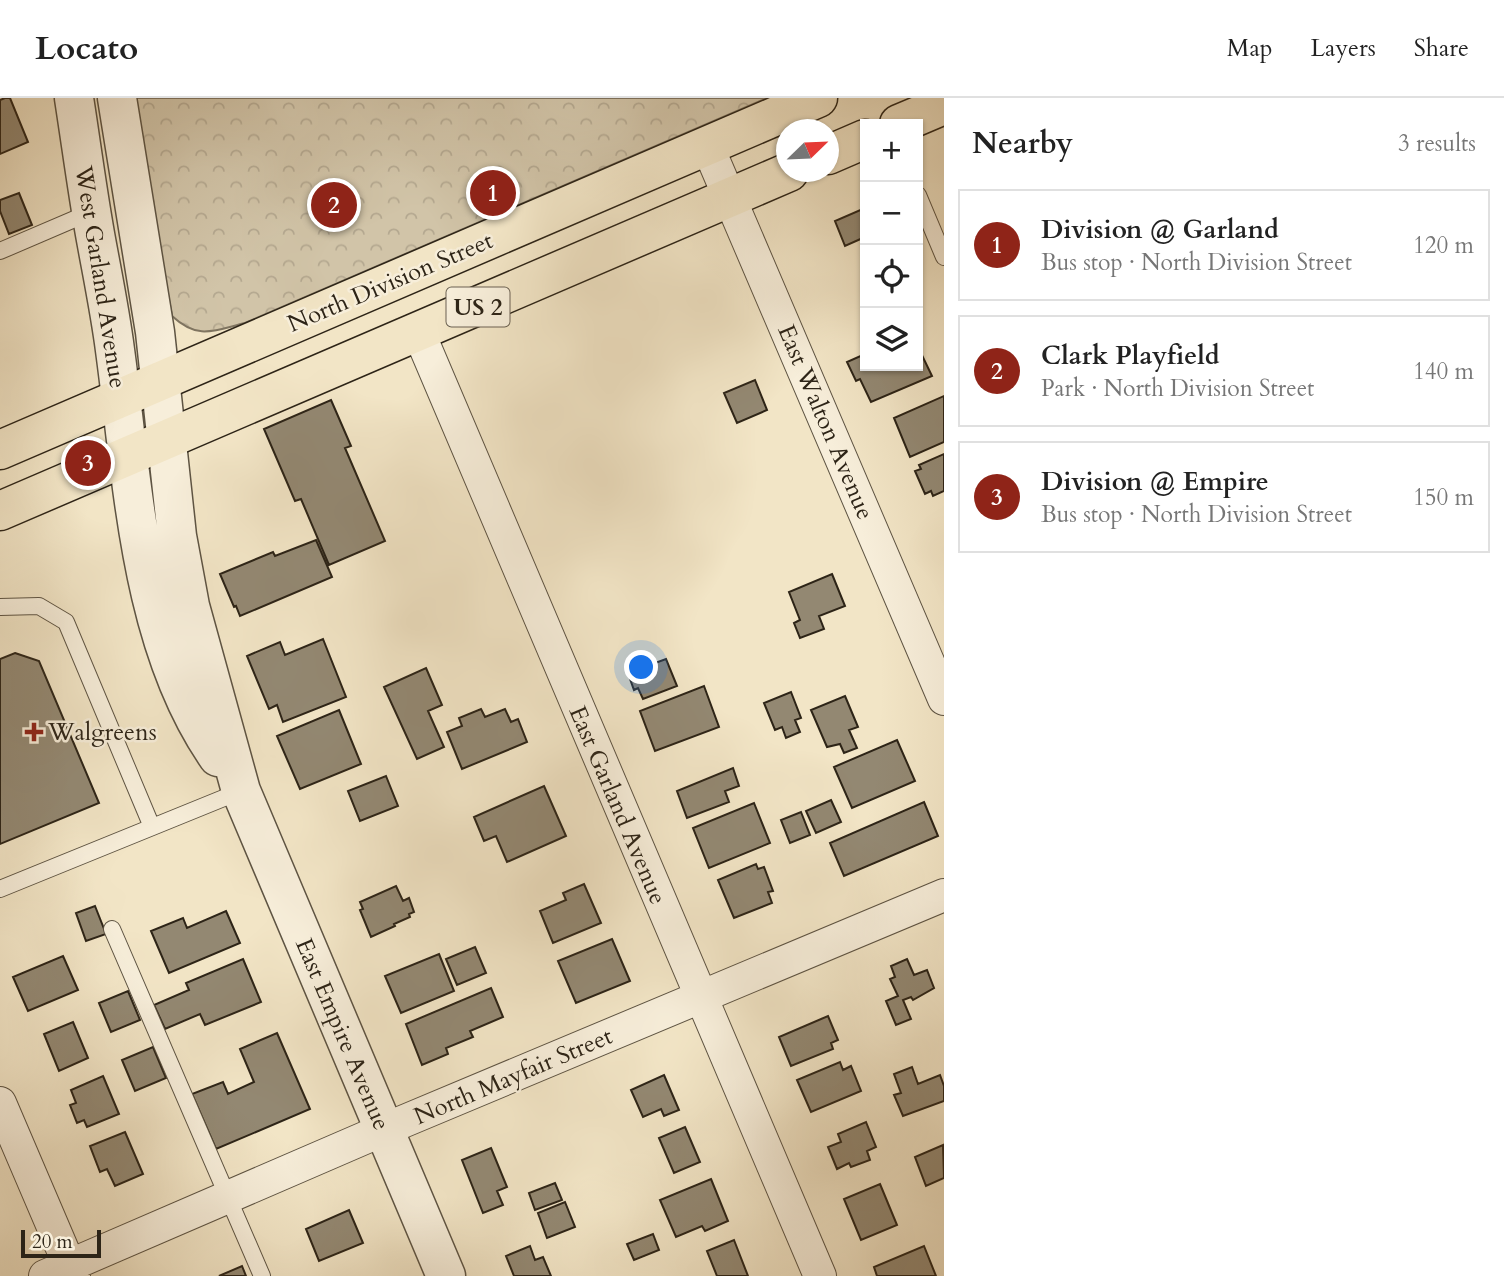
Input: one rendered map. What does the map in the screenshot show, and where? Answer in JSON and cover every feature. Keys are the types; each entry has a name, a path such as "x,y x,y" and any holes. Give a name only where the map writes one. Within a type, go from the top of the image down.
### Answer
{"main road":[{"name":"North Division Street","path":"0,450 818,98"},
{"path":"911,119 944,105"},
{"path":"839,150 860,141"},
{"name":"US 2","path":"0,511 776,178"}],"street":[{"name":"West Garland Avenue","path":"74,98 115,349 128,456"},
{"name":"West Garland Avenue","path":"117,98 155,331 166,439"},
{"name":"East Walton Avenue","path":"707,145 944,699"},
{"name":"East Garland Avenue","path":"419,333 820,1276"},
{"name":"East Empire Avenue","path":"166,439 175,523 190,606 241,791 446,1276"},
{"name":"East Empire Avenue","path":"128,456 139,534 162,634 199,731 241,791"},
{"name":"North Mayfair Street","path":"63,1272 383,1130 944,895"},
{"path":"0,1103 63,1272"}],"lane":[{"path":"923,207 944,257"},
{"path":"0,251 91,211"},
{"path":"0,607 39,606 66,622 152,827"},
{"path":"0,890 241,791"},
{"path":"112,929 262,1276"}],"green space":[{"path":"132,98 767,98 245,323 206,332 181,324 172,316"}],"building":[{"path":"10,98 28,142 0,154 0,100"},
{"path":"19,193 32,225 9,234 0,211 0,200"},
{"path":"860,210 860,239 845,246 835,221"},
{"path":"860,356 860,371 923,371 923,357 932,376 871,402 860,379 856,381 847,362"},
{"path":"755,380 767,410 737,423 724,393"},
{"path":"944,396 944,442 910,457 894,418"},
{"path":"331,400 351,446 345,448 385,541 329,565 301,499 295,501 264,429"},
{"path":"944,454 944,491 933,496 931,491 925,494 915,471 921,469 919,465"},
{"path":"316,540 332,577 240,616 220,574 273,552 275,556"},
{"path":"832,574 845,606 819,616 824,629 800,638 794,623 800,620 789,592"},
{"path":"323,639 346,697 283,722 277,705 269,709 247,656 280,642 285,655"},
{"name":"Walgreens","path":"15,653 39,661 99,803 0,844 0,659"},
{"path":"644,659 647,666 666,659 677,686 643,699 638,688 634,690 630,679 634,678 629,665"},
{"path":"426,668 442,705 428,711 444,747 417,759 384,687"},
{"path":"704,686 719,727 655,751 640,711"},
{"path":"791,692 801,718 795,720 800,732 786,738 782,727 775,730 764,703"},
{"path":"845,696 858,727 849,730 857,748 844,753 840,744 827,747 811,710"},
{"path":"481,709 485,717 505,709 511,722 518,719 527,742 462,769 447,732 462,726 459,718"},
{"path":"339,710 361,764 300,789 277,736"},
{"path":"897,740 915,781 852,808 834,767"},
{"path":"733,768 739,786 725,791 729,802 687,818 677,791"},
{"path":"386,776 398,806 360,821 348,791"},
{"path":"544,786 566,836 507,862 496,836 484,841 474,817"},
{"path":"831,800 841,822 816,833 806,811"},
{"path":"924,802 938,836 844,876 830,843"},
{"path":"754,803 770,843 709,868 693,828"},
{"path":"801,812 810,835 790,843 781,820"},
{"path":"756,864 758,869 764,867 773,891 768,892 772,903 734,918 718,880"},
{"path":"584,884 601,923 553,943 540,911 566,900 563,893"},
{"path":"396,886 403,901 409,898 414,912 409,914 410,917 394,924 395,926 371,937 360,910 363,909 360,902"},
{"path":"95,906 106,934 86,941 76,913"},
{"path":"226,911 240,943 169,973 151,931 183,918 187,928"},
{"path":"612,939 630,981 576,1003 558,961"},
{"path":"475,947 486,973 457,985 446,959"},
{"path":"439,954 454,991 401,1013 385,976"},
{"path":"63,956 78,990 28,1011 13,977"},
{"path":"243,959 261,1002 205,1025 200,1014 165,1029 154,1005 189,990 186,983"},
{"path":"907,959 914,975 927,970 934,988 913,1000 911,997 903,1000 911,1019 896,1025 886,1001 898,996 890,979 895,977 891,966"},
{"path":"491,988 503,1017 470,1031 473,1037 446,1048 448,1054 422,1065 406,1024"},
{"path":"128,991 140,1020 111,1032 99,1003"},
{"path":"828,1016 838,1040 831,1043 833,1049 791,1066 779,1037"},
{"path":"73,1022 88,1058 59,1071 44,1034"},
{"path":"277,1033 310,1109 216,1149 192,1094 223,1082 228,1094 254,1082 240,1049"},
{"path":"153,1047 166,1078 135,1091 122,1060"},
{"path":"840,1062 843,1070 851,1066 861,1091 811,1112 797,1080"},
{"path":"912,1067 918,1084 940,1075 944,1086 944,1101 903,1116 894,1095 901,1093 894,1074"},
{"path":"664,1075 679,1110 664,1116 661,1109 643,1117 631,1090"},
{"path":"103,1076 119,1114 87,1127 84,1120 77,1123 70,1105 76,1103 71,1090"},
{"path":"866,1122 876,1147 867,1151 870,1160 851,1167 849,1163 837,1169 828,1147 841,1142 838,1134"},
{"path":"685,1127 700,1162 674,1173 659,1138"},
{"path":"125,1132 143,1174 115,1186 107,1169 100,1172 90,1146"},
{"path":"943,1145 944,1178 926,1186 915,1157"},
{"path":"491,1148 507,1187 497,1191 503,1205 483,1213 462,1160"},
{"path":"711,1179 728,1221 705,1231 702,1226 676,1237 660,1200"},
{"path":"555,1183 562,1200 535,1210 529,1193"},
{"path":"880,1184 897,1225 861,1240 844,1199"},
{"path":"565,1202 575,1227 547,1238 538,1213"},
{"path":"349,1210 363,1243 319,1261 306,1229"},
{"path":"653,1234 659,1250 634,1260 627,1244"},
{"path":"734,1240 748,1276 717,1276 707,1251"},
{"path":"530,1246 535,1260 543,1257 551,1276 514,1276 506,1256"},
{"path":"924,1246 936,1276 877,1276 874,1267"},
{"path":"242,1266 246,1276 219,1276"}],"place":[{"name":"Division @ Garland","path":"493,193"},
{"name":"Clark Playfield","path":"334,205"},
{"name":"Division @ Empire","path":"88,463"},
{"name":"Walgreens","path":"34,732"}]}
